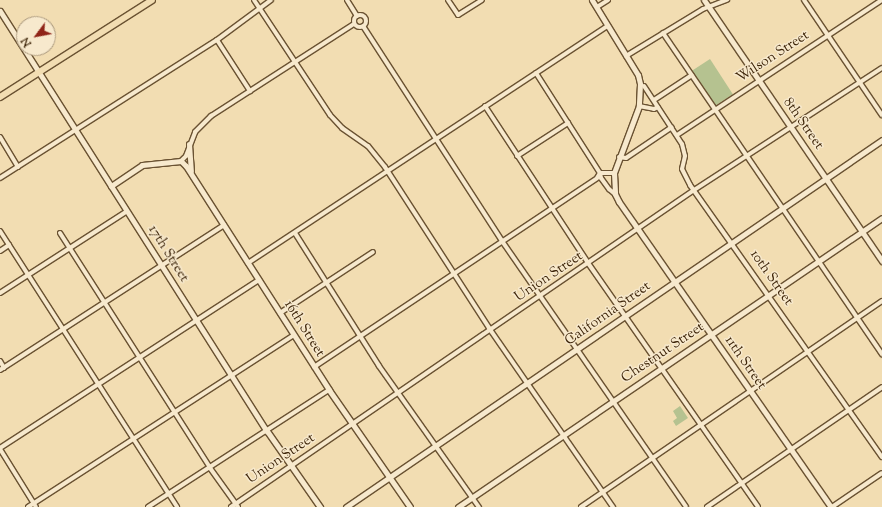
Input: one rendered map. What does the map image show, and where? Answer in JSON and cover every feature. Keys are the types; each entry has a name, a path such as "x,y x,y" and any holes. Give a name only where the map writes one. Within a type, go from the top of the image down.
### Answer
{"main road":[{"path":"0,97 152,0"}],"street":[{"path":"254,0 330,115 342,128 368,146 387,171 490,330 613,507"},
{"path":"0,178 217,40 271,0"},
{"path":"347,0 357,16"},
{"path":"448,0 458,15 482,0"},
{"name":"10th Street","path":"592,0 638,75 642,85 677,134 685,152 683,173 882,457"},
{"path":"596,7 608,0"},
{"name":"8th Street","path":"704,0 882,261"},
{"path":"626,56 708,7 727,0"},
{"path":"804,0 882,115"},
{"name":"Wilson Street","path":"677,134 882,0"},
{"name":"17th Street","path":"1,14 267,431 320,507"},
{"path":"357,16 361,15 364,17 365,23 363,26 502,241 686,507"},
{"path":"111,186 142,165 181,161 186,156 189,144 195,132 202,124 294,62 354,24 354,20 357,16"},
{"path":"354,24 357,26 363,26"},
{"path":"248,264 608,26"},
{"path":"663,33 882,354"},
{"path":"217,40 250,91"},
{"name":"Union Street","path":"231,507 237,505 291,466 694,190 882,68"},
{"name":"11th Street","path":"536,73 600,173 601,178 609,189 615,194 619,202 832,507"},
{"path":"654,100 692,76"},
{"path":"615,194 614,173 639,106 642,85"},
{"path":"485,106 588,263 758,507"},
{"path":"639,106 654,109 658,107"},
{"path":"517,156 568,123"},
{"path":"619,157 626,158 672,128"},
{"path":"0,137 18,167"},
{"name":"California Street","path":"346,507 882,140"},
{"path":"189,144 189,163 191,174"},
{"name":"16th Street","path":"181,161 224,225 329,390 410,507"},
{"path":"314,367 597,178 600,173 614,173"},
{"path":"0,293 127,211"},
{"name":"Chestnut Street","path":"458,507 882,218"},
{"path":"0,370 224,225"},
{"path":"0,231 177,507"},
{"path":"60,233 210,468 237,505"},
{"path":"295,233 398,393 479,507"},
{"path":"0,251 9,245"},
{"path":"280,313 373,252"},
{"path":"35,505 0,449 259,280"},
{"path":"581,507 882,301"},
{"path":"28,507 35,505 133,439 294,335"},
{"path":"0,361 4,368"},
{"path":"707,507 882,387"},
{"path":"148,507 329,390"},
{"path":"832,507 882,473"}],"green space":[{"path":"710,59 733,94 714,106 692,71"},
{"path":"680,406 688,418 676,426 673,421 677,418 673,411"}]}
